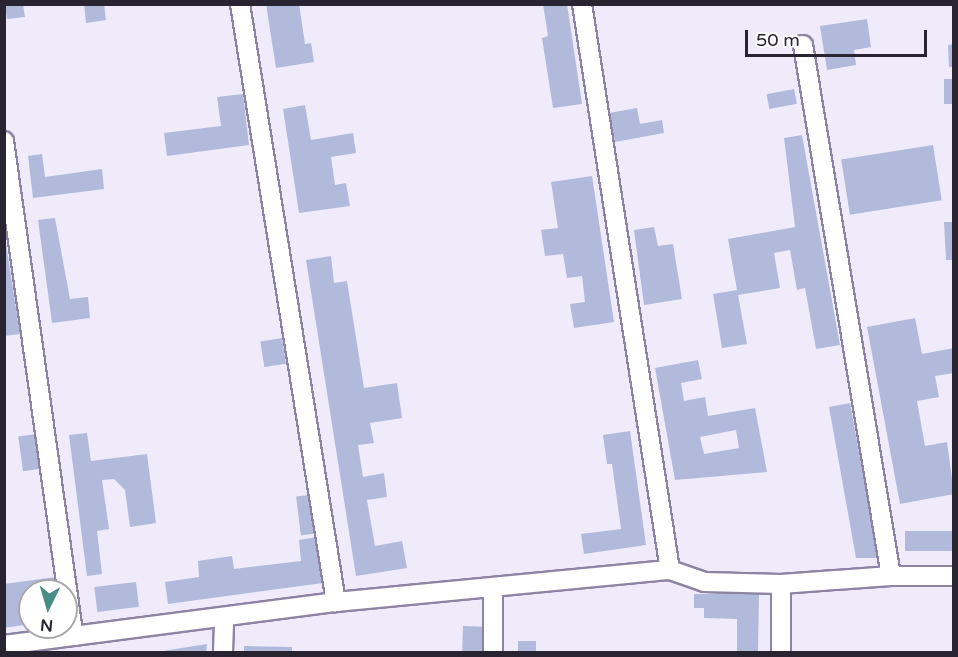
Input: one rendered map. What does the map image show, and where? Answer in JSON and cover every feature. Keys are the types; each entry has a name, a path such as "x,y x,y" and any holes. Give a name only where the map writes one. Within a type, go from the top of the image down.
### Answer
{"street":[{"path":"240,4 336,602"},
{"path":"582,4 670,570"},
{"path":"802,45 891,576"},
{"path":"4,141 66,579"},
{"path":"78,635 336,602 492,589 670,570 704,582 781,584 891,576 954,576"},
{"path":"781,584 781,652"},
{"path":"492,589 493,652"},
{"path":"223,652 224,617"},
{"path":"4,645 51,639"}],"building":[{"path":"5,4 23,4 25,17 7,19"},
{"path":"84,4 104,4 106,20 86,23"},
{"path":"266,4 299,4 305,44 311,43 314,62 276,68"},
{"path":"543,4 567,4 582,104 553,108 542,38 548,36"},
{"path":"867,19 871,47 854,50 856,65 827,70 820,26"},
{"path":"954,44 954,67 949,67 948,45"},
{"path":"944,79 954,79 954,104 944,104"},
{"path":"794,89 797,104 769,109 767,94"},
{"path":"243,94 249,145 167,156 164,133 221,126 217,97"},
{"path":"305,105 311,140 353,133 356,153 331,157 335,185 346,183 350,206 299,213 283,109"},
{"path":"637,108 640,124 662,120 664,133 615,142 609,113"},
{"path":"802,135 840,345 816,349 805,288 797,290 790,250 774,253 780,288 738,295 747,344 722,348 713,294 737,290 728,239 795,227 784,138"},
{"path":"933,145 942,200 850,215 841,160"},
{"path":"42,154 45,177 102,169 104,189 33,198 28,156"},
{"path":"592,176 614,322 574,328 570,304 585,302 582,276 567,278 563,254 545,256 541,230 558,228 551,182"},
{"path":"55,218 70,299 88,297 90,318 52,323 38,220"},
{"path":"944,222 954,222 954,260 946,260"},
{"path":"654,227 658,246 673,244 682,299 644,305 634,230"},
{"path":"4,231 20,334 4,336"},
{"path":"331,256 334,283 347,281 364,388 397,383 402,418 370,423 374,443 358,445 363,477 384,473 387,497 367,500 375,546 402,541 407,568 356,576 306,260"},
{"path":"915,318 922,354 954,348 954,373 935,376 939,397 917,401 925,446 947,442 954,494 900,504 867,327"},
{"path":"282,338 286,364 264,367 260,341"},
{"path":"698,360 702,379 681,383 684,401 705,397 708,416 755,408 767,472 675,480 655,368","holes":["736,430 739,448 704,454 700,437"]},
{"path":"850,403 878,558 856,558 829,407"},
{"path":"630,431 646,545 584,554 581,534 621,529 612,464 607,464 603,435"},
{"path":"87,433 91,461 147,454 156,523 130,527 125,490 114,479 102,480 109,529 97,531 102,574 87,576 69,435"},
{"path":"36,434 41,469 23,471 18,437"},
{"path":"309,495 314,534 301,535 296,497"},
{"path":"905,531 954,531 954,551 905,551"},
{"path":"317,537 323,583 168,604 165,582 199,577 198,561 232,556 234,569 301,561 299,540"},
{"path":"18,582 18,626 4,628 4,584"},
{"path":"136,582 139,607 97,612 94,587"},
{"path":"694,594 759,594 758,652 737,652 737,619 704,618 704,608 694,608"},
{"path":"463,626 486,627 485,652 462,652"},
{"path":"518,641 536,641 536,652 518,652"},
{"path":"207,644 206,652 163,652 163,651"},
{"path":"244,646 292,647 292,652 244,652"}]}
